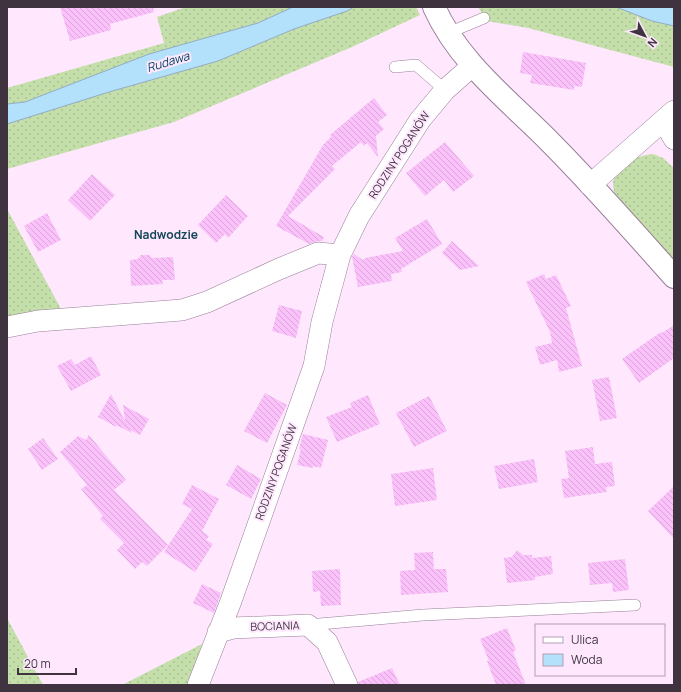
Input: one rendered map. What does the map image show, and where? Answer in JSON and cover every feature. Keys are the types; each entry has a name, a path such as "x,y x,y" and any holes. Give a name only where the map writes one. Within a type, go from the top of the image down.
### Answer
{"street":[{"path":"440,18 472,66 552,145 674,277"},
{"name":"RODZINY POGANÓW","path":"198,685 231,601 314,366 322,322 340,255 359,216 420,120 445,90 472,66"},
{"path":"590,185 669,116 674,139"},
{"path":"7,327 38,321 182,310 207,302 318,253 340,255"},
{"name":"BOCIANIA","path":"218,632 232,628 308,625 327,642 347,685"}],"lane":[{"path":"440,18 484,18"},
{"path":"395,67 416,65 445,90"},
{"path":"308,625 423,615 635,605"}],"green space":[{"path":"186,7 293,7 258,23 149,54 25,102 7,104 7,88 164,43 157,17"},
{"path":"354,7 416,7 420,15 352,47 174,122 7,169 7,124 109,92 218,61 294,29 347,11"},
{"path":"478,7 616,7 652,21 674,26 674,67 528,28 487,21"},
{"path":"653,154 663,158 674,168 674,259 615,197 613,184 618,171 622,166 633,159"},
{"path":"7,209 61,309 7,320"},
{"path":"7,618 43,685 7,685"},
{"path":"202,644 188,685 122,685"}],"water":[{"name":"Rudawa","path":"293,7 354,7 347,11 294,29 218,61 109,92 7,124 7,104 25,102 149,54 258,23"},
{"path":"616,7 674,7 674,26 652,21"}],"building":[{"path":"60,7 153,7 154,12 110,24 111,30 70,41"},
{"path":"523,52 586,63 582,87 574,86 574,90 530,83 532,75 520,73"},
{"path":"374,98 387,115 378,122 384,129 376,136 378,157 367,143 364,146 361,142 332,166 335,169 288,216 324,237 322,241 309,244 276,226 323,145 331,137 330,135"},
{"path":"445,142 474,176 453,192 444,180 425,196 406,173"},
{"path":"92,174 115,195 90,221 68,200"},
{"path":"226,195 248,216 228,238 225,234 216,243 198,225"},
{"path":"47,213 61,240 38,252 24,226"},
{"path":"427,219 442,244 401,269 402,272 391,274 392,281 358,287 352,257 354,254 363,260 365,258 403,251 395,238"},
{"path":"452,241 479,266 460,270 442,253"},
{"path":"141,255 149,255 152,258 173,257 175,280 162,280 163,284 131,286 130,260 138,259"},
{"path":"544,274 546,279 556,275 571,306 566,308 582,366 559,372 557,360 540,365 535,347 552,343 550,332 526,282"},
{"path":"279,305 302,311 296,338 272,331"},
{"path":"674,325 674,358 639,383 622,359 661,332 662,333"},
{"path":"91,356 101,375 71,391 57,366 71,359 75,365"},
{"path":"609,377 617,418 600,421 592,380"},
{"path":"265,393 287,405 267,443 244,431"},
{"path":"111,394 125,421 123,405 149,419 140,435 130,430 132,433 116,425 116,427 98,417"},
{"path":"368,395 380,424 337,442 326,417 352,407 350,403"},
{"path":"429,396 447,431 414,447 396,413"},
{"path":"303,434 328,440 321,468 297,465"},
{"path":"89,435 126,480 114,490 168,545 147,566 142,562 135,569 117,550 124,543 100,519 103,516 81,489 87,485 60,452 78,436 86,440"},
{"path":"43,438 58,459 42,470 28,449"},
{"path":"593,447 595,464 612,462 615,486 606,487 607,492 564,498 561,479 569,478 565,451"},
{"path":"534,459 538,482 499,489 494,466"},
{"path":"237,465 261,479 251,499 226,485"},
{"path":"433,468 437,500 395,506 391,474"},
{"path":"192,485 219,499 202,531 209,536 206,540 213,544 195,572 164,552 192,509 182,504"},
{"path":"674,486 674,539 648,511"},
{"path":"517,550 523,555 532,555 532,558 551,556 553,574 535,577 535,580 507,583 504,558 512,557"},
{"path":"433,552 434,569 446,569 448,592 401,595 400,571 415,570 414,553"},
{"path":"625,559 629,590 613,592 612,583 590,585 588,563"},
{"path":"340,569 341,605 321,606 320,591 313,592 312,571"},
{"path":"202,584 221,593 214,613 193,603"},
{"path":"507,628 516,650 513,652 526,685 496,685 487,661 489,661 480,639"},
{"path":"392,668 400,685 359,685 358,682"}],"district":[{"name":"Nadwodzie","path":"166,235"}]}
